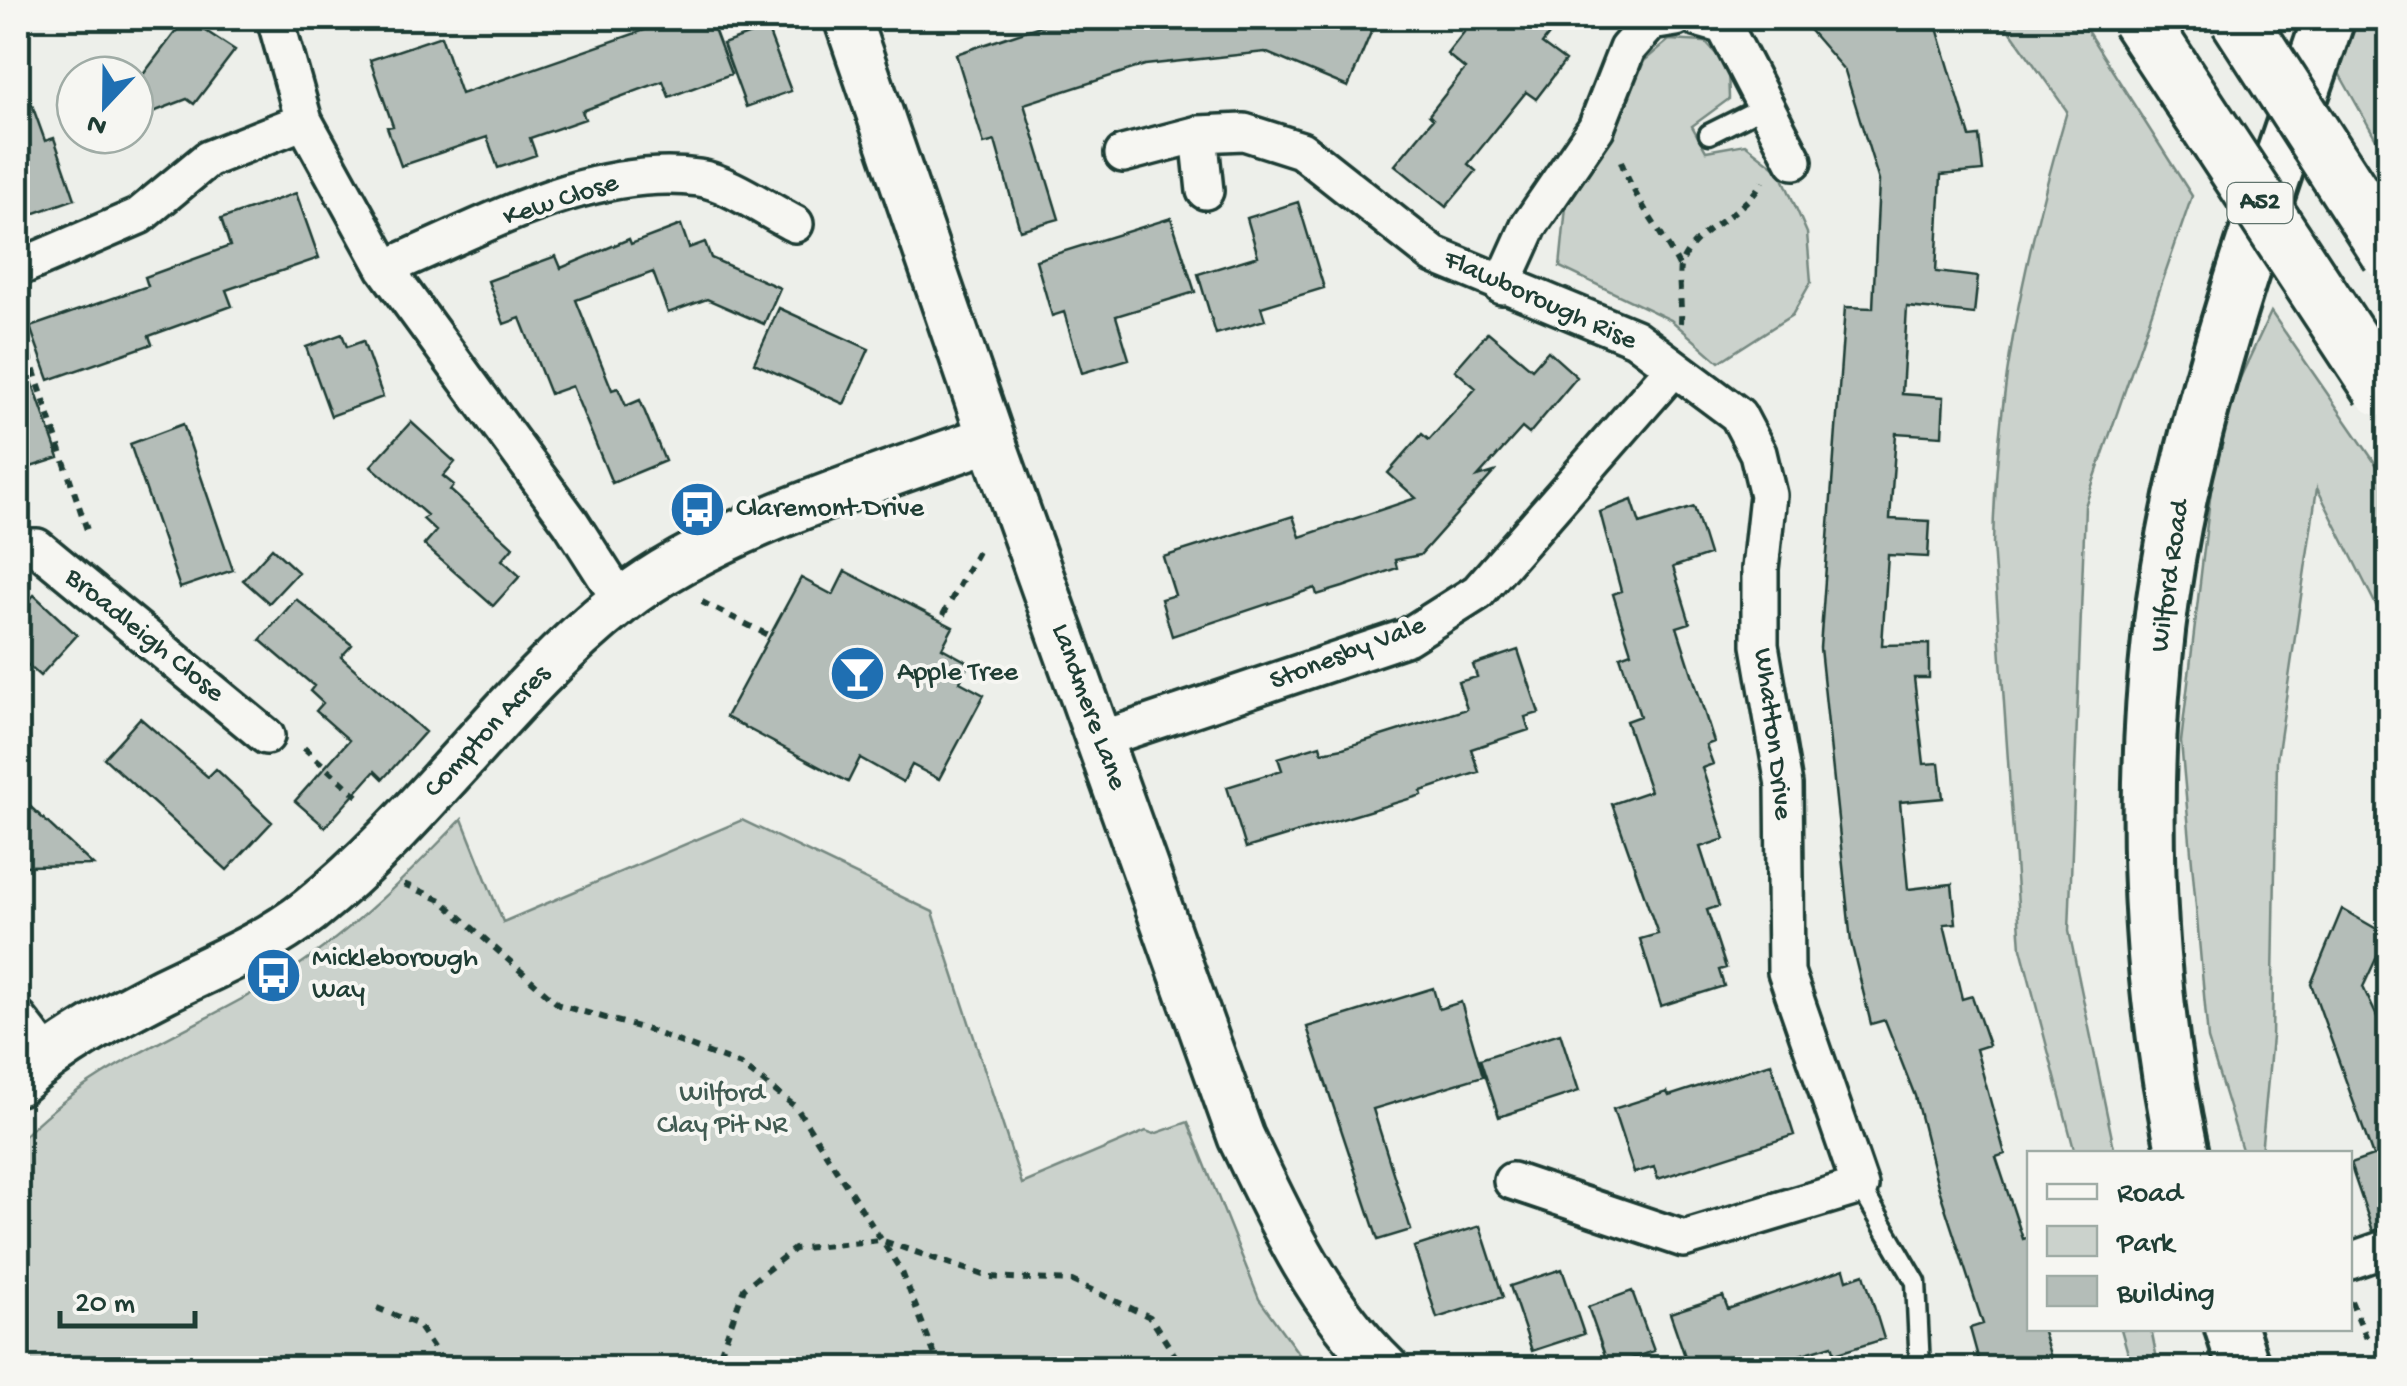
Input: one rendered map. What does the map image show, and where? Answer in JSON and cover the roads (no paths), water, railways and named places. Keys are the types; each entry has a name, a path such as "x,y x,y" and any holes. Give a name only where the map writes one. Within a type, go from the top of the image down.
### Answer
{"highway":[{"name":"A52","path":"2138,18 2381,388"},
{"path":"2238,18 2390,254"}],"main road":[{"name":"Wilford Road","path":"2183,1151 2170,1089 2150,940 2150,826 2159,647 2190,457 2228,320 2328,18"},
{"path":"2232,1331 2244,1368"}],"street":[{"path":"275,18 304,120 386,268 572,523 622,601"},
{"name":"Landmere Lane","path":"848,18 1016,508 1242,1137 1291,1243 1356,1341 1385,1368"},
{"path":"1502,286 1530,226 1596,128 1626,48 1651,22 1676,18"},
{"path":"1696,18 1724,26 1791,156"},
{"path":"18,268 139,216 208,159 304,120"},
{"name":"Flawborough Rise","path":"1123,154 1199,134 1244,132 1301,150 1434,255 1502,286 1596,319 1635,338 1674,368"},
{"path":"1199,134 1206,191"},
{"name":"Kew Close","path":"386,268 546,201 604,182 702,178 795,224"},
{"name":"Stonesby Vale","path":"1099,740 1407,637 1434,622 1478,592 1674,368"},
{"name":"Whatton Drive","path":"1674,368 1738,416 1762,467 1768,495 1760,568 1760,645 1784,786 1786,972 1860,1186"},
{"name":"Compton Acres","path":"33,1069 307,913 386,842 556,658 622,601 678,563 814,503 992,438"},
{"name":"Broadleigh Close","path":"18,547 37,547 266,736"},
{"path":"18,1018 33,1069"},
{"path":"1512,1181 1684,1239 1860,1186"},
{"path":"2352,1260 2390,1248"}],"lane":[{"path":"1708,134 1765,106"},
{"path":"1860,1186 1916,1282 1920,1368"}],"place":[{"name":"Claremont Drive","path":"697,509"},
{"name":"Apple Tree","path":"858,673"},
{"name":"Mickleborough Way","path":"273,975"}],"park label":[{"name":"Wilford Clay Pit NR","path":"722,1110"}]}
